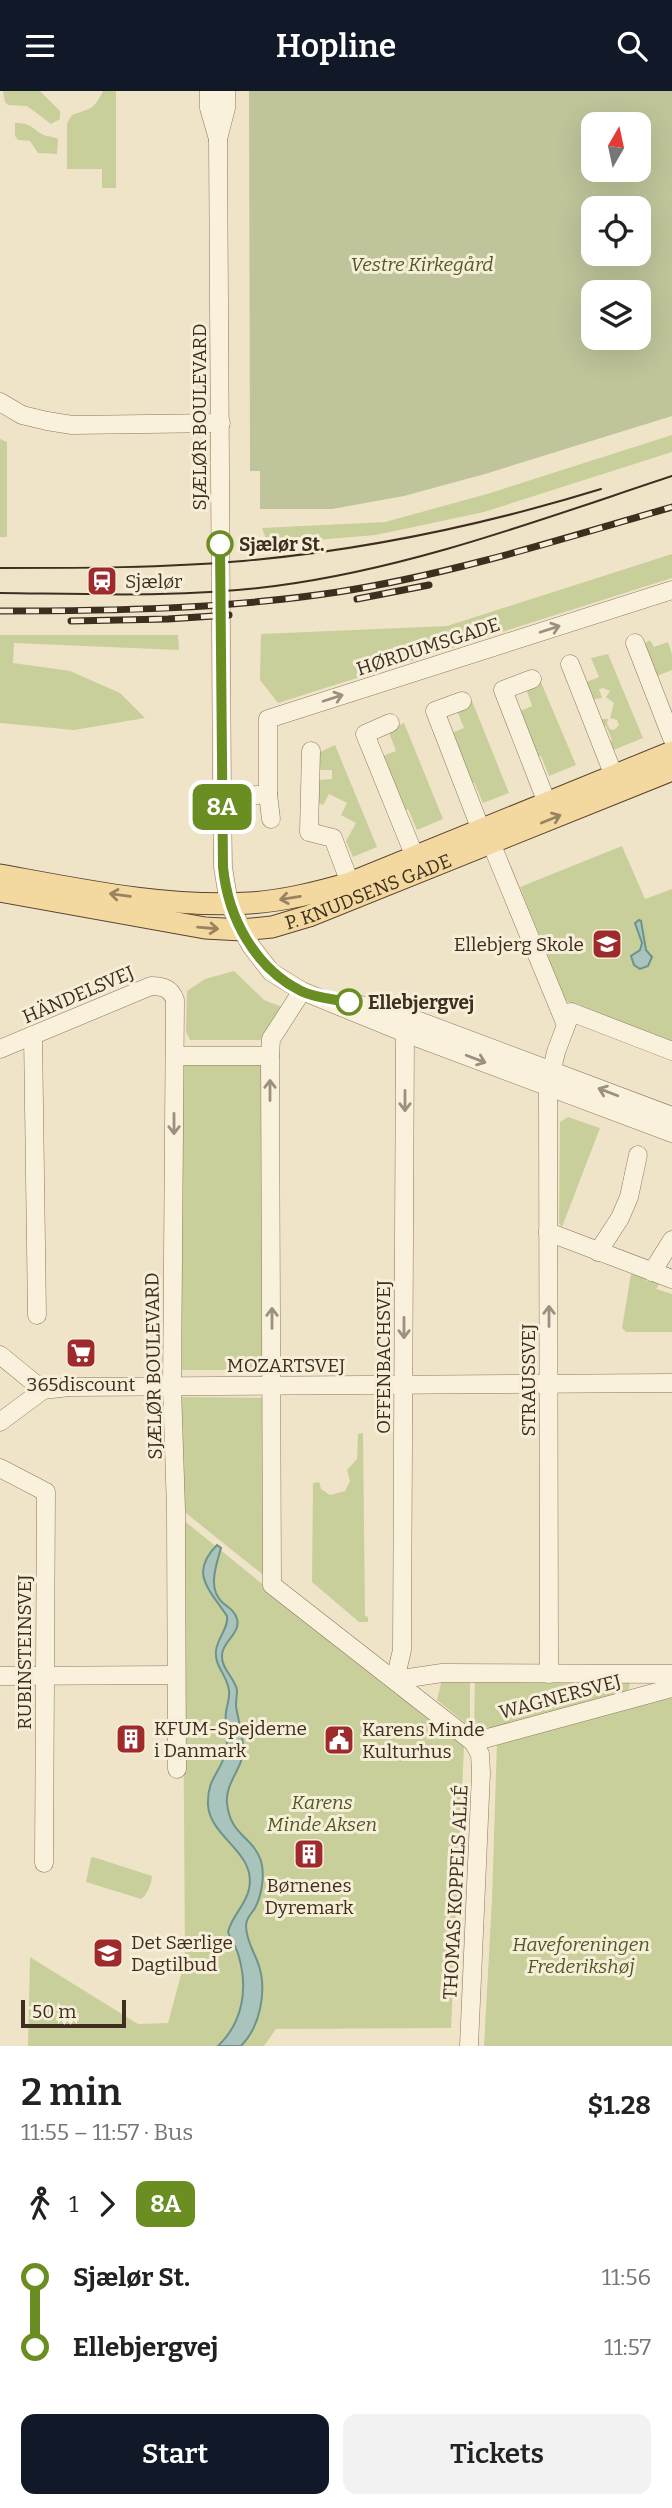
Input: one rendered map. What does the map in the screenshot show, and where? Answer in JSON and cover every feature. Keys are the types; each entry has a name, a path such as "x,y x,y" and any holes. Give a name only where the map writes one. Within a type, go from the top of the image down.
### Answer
{"main road":[{"name":"P. KNUDSENS GADE","path":"242,930 272,927 309,916 486,837 547,803 672,752"},
{"name":"P. KNUDSENS GADE","path":"229,904 302,896 350,883 415,857 486,837 672,770"},
{"path":"0,875 143,898 229,904"},
{"path":"0,891 196,927 242,930"}],"street":[{"name":"SJÆLØR BOULEVARD","path":"209,91 209,108 218,139"},
{"name":"SJÆLØR BOULEVARD","path":"226,91 226,108 218,139 223,867 229,904 258,956 271,972 307,993"},
{"path":"0,402 22,415 72,425 221,423"},
{"name":"HØRDUMSGADE","path":"271,819 268,794 268,719 672,590"},
{"path":"635,643 672,738"},
{"path":"570,664 614,776"},
{"path":"532,679 503,690 547,803"},
{"path":"462,701 435,711 566,1025"},
{"name":"P. KNUDSENS GADE","path":"390,723 365,734 415,857"},
{"name":"P. KNUDSENS GADE","path":"311,751 309,832 333,838 350,883"},
{"path":"222,798 268,794"},
{"name":"HÄNDELSVEJ","path":"0,1049 151,986 159,986 172,992"},
{"name":"SJÆLØR BOULEVARD","path":"172,992 175,1000 172,1387 176,1510 176,1675"},
{"path":"307,993 405,1033 672,1116"},
{"path":"307,993 271,1039 272,1585 474,1741"},
{"path":"307,993 395,1012 672,1133"},
{"path":"566,1025 571,1013 672,1051"},
{"name":"STRAUSSVEJ","path":"549,1674 550,1079 566,1025"},
{"name":"OFFENBACHSVEJ","path":"395,1680 402,1650 405,1033"},
{"path":"33,1035 37,1315"},
{"path":"175,1056 270,1056"},
{"path":"598,1252 620,1218 629,1198 638,1155"},
{"path":"548,1232 672,1279"},
{"path":"652,1272 672,1240"},
{"path":"0,1355 43,1390 0,1422"},
{"name":"MOZARTSVEJ","path":"43,1390 69,1387 672,1383"},
{"name":"RUBINSTEINSVEJ","path":"0,1468 46,1492 44,1863"},
{"name":"WAGNERSVEJ","path":"395,1680 442,1673 672,1674"},
{"path":"0,1676 176,1675 177,1769"},
{"name":"WAGNERSVEJ","path":"474,1741 672,1688"},
{"name":"THOMAS KOPPELS ALLÉ","path":"469,2046 481,1773 480,1754 474,1741"}],"green space":[{"path":"3,91 40,91 60,111 60,119 51,124 27,106 8,105"},
{"path":"103,91 116,91 116,188 102,188 102,169 67,169 67,123 72,115 94,106"},
{"name":"Vestre Kirkegård","path":"249,91 672,91 672,416 485,474 404,496 332,509 260,509 260,471 250,471"},
{"path":"15,123 26,124 42,134 58,139 57,154 38,153 30,141 18,140 15,136"},
{"path":"672,435 672,452 484,512 376,535 268,544 262,528 385,522 487,494"},
{"path":"0,439 7,442 7,537 0,537"},
{"path":"672,554 672,578 278,703 260,680 261,634 447,626"},
{"path":"0,635 178,635 179,650 14,643 13,663 70,671 120,693 145,718 74,730 0,723"},
{"path":"650,640 654,647 668,642 672,654 672,670 657,676 644,644"},
{"path":"608,654 643,738 611,751 608,743 612,740 606,726 601,727 599,719 608,719 610,729 614,730 619,725 617,720 610,718 614,703 606,697 610,691 599,689 602,698 595,699 592,704 584,683 599,677 591,658"},
{"path":"540,680 576,765 549,776 541,756 536,757 518,712 532,706 525,686"},
{"path":"472,701 509,793 483,803 474,782 469,783 449,734 464,728 456,708"},
{"path":"404,723 443,819 417,830 408,809 403,811 380,757 396,751 388,730"},
{"path":"335,745 377,847 353,857 346,841 356,823 341,815 347,803 329,794 323,805 317,802 317,780 332,779 332,770 317,770 318,753"},
{"name":"Ellebjerg Skole","path":"622,846 645,899 672,889 672,1041 566,1001 520,887"},
{"path":"234,971 264,1000 285,1008 260,1040 190,1040 186,1032 187,991 205,979"},
{"path":"265,1060 267,1370 182,1370 181,1061"},
{"path":"568,1117 600,1128 562,1227 559,1223 560,1122"},
{"path":"631,1274 647,1278 646,1281 653,1281 655,1278 661,1281 656,1289 672,1294 672,1332 626,1332 622,1328"},
{"path":"182,1397 267,1398 267,1578 182,1510"},
{"path":"363,1433 365,1616 368,1617 368,1622 359,1622 312,1582 313,1483 319,1482 321,1489 330,1495 345,1491 350,1481 347,1470 357,1459 358,1434"},
{"name":"Karens Minde Aksen","path":"182,1519 464,1747 451,2028 276,2029 264,2046 28,2046 30,1957 138,2024 168,2023 185,1960"},
{"path":"470,1678 470,1727 437,1700 442,1679"},
{"path":"475,1678 626,1680 630,1684 628,1693 489,1728 474,1726"},
{"name":"Haveforeningen Frederikshøj","path":"672,1693 672,2046 484,2046 497,1741"},
{"path":"93,1857 152,1876 145,1895 141,1899 86,1882"}],"water":[{"path":"639,920 646,950 652,957 648,966 640,969 634,965 631,956 640,950 642,943 635,923"},
{"path":"217,1545 221,1548 214,1577 215,1591 237,1619 236,1629 224,1647 222,1657 237,1690 236,1706 243,1748 241,1762 229,1788 227,1803 232,1822 253,1846 263,1872 259,1897 246,1926 247,1937 261,1976 262,1997 253,2029 241,2046 218,2046 233,2026 241,2004 242,1969 228,1932 247,1895 250,1876 240,1855 216,1827 208,1805 211,1783 226,1750 229,1694 216,1656 227,1616 209,1589 203,1573 204,1564"}],"tram line":[{"path":"0,593 206,592 326,578 427,555 672,476"},
{"path":"0,568 152,566 289,556 379,543 468,525 601,489"}],"railway":[{"path":"0,611 169,608 338,592 465,566 672,507"},
{"path":"357,599 429,585"},
{"path":"71,621 229,615"}],"bus line":[{"name":"8A","path":"220,544 223,867 229,904 251,946 271,972 312,995 349,1002"}],"place":[{"name":"Sjælør St.","path":"220,544"},
{"name":"Sjælør","path":"102,581"},
{"name":"Ellebjerg Skole","path":"607,944"},
{"name":"Ellebjergvej","path":"349,1002"},
{"name":"365discount","path":"81,1353"},
{"name":"KFUM-Spejderne i Danmark","path":"131,1739"},
{"name":"Karens Minde Kulturhus","path":"339,1740"},
{"name":"Børnenes Dyremark","path":"309,1854"},
{"name":"Det Særlige Dagtilbud","path":"108,1953"}]}
